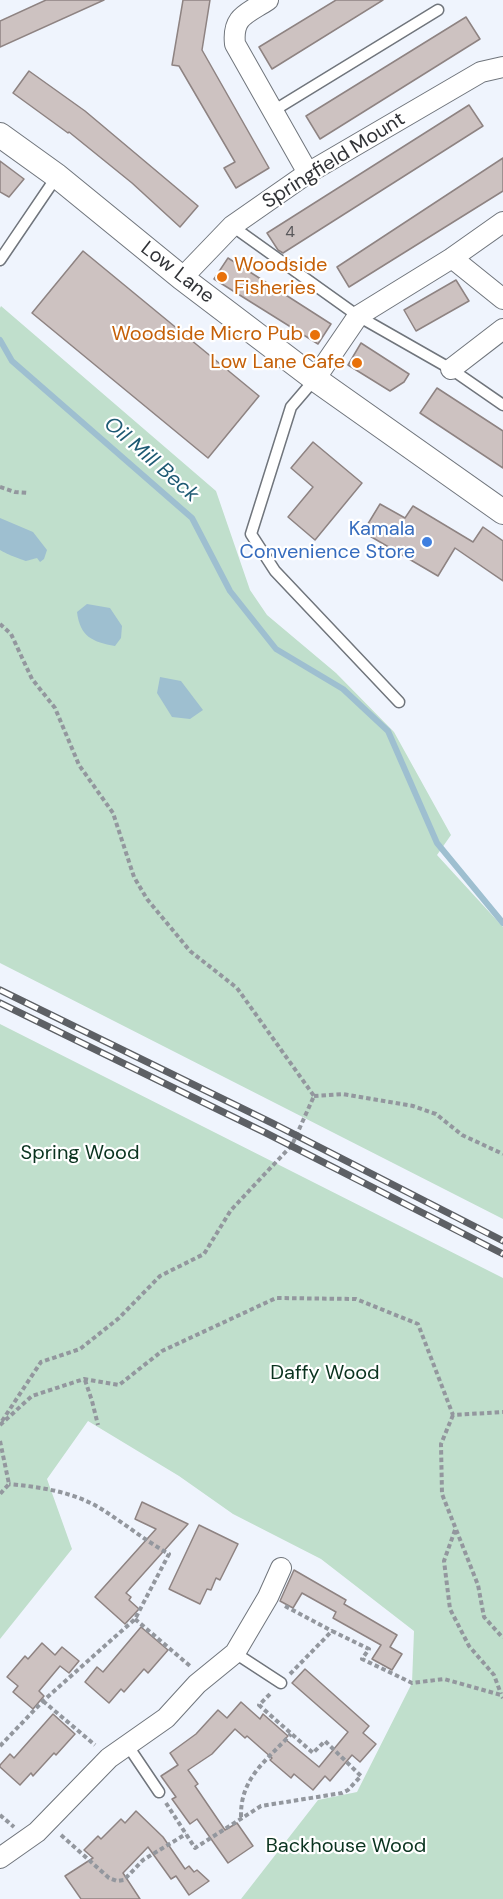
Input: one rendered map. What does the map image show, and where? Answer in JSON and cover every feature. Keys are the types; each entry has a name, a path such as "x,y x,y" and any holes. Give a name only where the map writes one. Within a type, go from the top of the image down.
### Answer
{"street":[{"path":"268,0 238,19 233,31 235,44 308,174"},
{"name":"Springfield Mount","path":"182,278 232,226 308,174 481,72 503,67"},
{"name":"Low Lane","path":"0,135 57,176 182,278 315,379 503,512"},
{"path":"315,379 358,316 452,258 503,222"},
{"path":"452,258 503,298"},
{"path":"451,369 503,329"},
{"path":"0,1858 29,1839 109,1758 166,1718 204,1678 235,1653 281,1568"}],"lane":[{"path":"273,111 438,10"},
{"path":"0,260 57,176"},
{"path":"232,226 358,316 451,369 503,405"},
{"path":"315,379 291,407 251,534 275,571 399,702"},
{"path":"235,1653 281,1683"},
{"path":"128,1746 159,1792"}],"path":[{"path":"0,487 28,493"},
{"path":"0,624 11,634 32,679 55,708 79,765 113,813 134,877 147,899 190,951 237,988 314,1096"},
{"path":"314,1096 343,1094 413,1106 435,1114 462,1135 503,1154"},
{"path":"0,1424 41,1362 80,1349 119,1318 160,1276 204,1254 231,1210 292,1145 314,1096"},
{"path":"0,1424 32,1396 84,1379 119,1385 162,1351 276,1298 356,1299 418,1324 453,1415 441,1444 442,1494 478,1585 484,1617 503,1638"},
{"path":"84,1379 98,1425"},
{"path":"453,1415 503,1412"},
{"path":"0,1441 9,1484"},
{"path":"0,1494 9,1484"},
{"path":"0,1746 43,1701 135,1619 169,1554 102,1509 84,1500 62,1492 9,1484"},
{"path":"455,1529 444,1561 450,1609 469,1646 494,1675 502,1696"},
{"path":"267,1597 369,1649 362,1659 412,1683 444,1679 502,1696"},
{"path":"135,1619 204,1678"},
{"path":"159,1792 195,1848 261,1806 342,1793 348,1790 361,1776 325,1742 313,1753 259,1705 332,1630"},
{"path":"43,1701 109,1758"},
{"path":"241,1818 240,1803 250,1778 291,1734"},
{"path":"46,1822 109,1878 117,1881 124,1880 143,1860 186,1834"}],"green space":[{"path":"1,306 216,491 250,590 267,615 336,673 394,732 451,835 437,855 503,927 503,1219 0,963"},
{"name":"Daffy Wood","path":"0,1024 503,1278 503,1899 241,1899 318,1800 357,1792 412,1683 414,1631 321,1559 233,1514 179,1476 88,1421 47,1479 72,1549 0,1639"}],"water":[{"path":"0,518 33,532 47,550 44,559 40,562 37,558 26,561 0,550"},
{"path":"87,604 110,608 122,626 121,638 115,646 94,640 81,627 77,612"},
{"path":"160,677 181,681 203,710 190,719 172,717 157,693"}],"building":[{"path":"46,0 104,0 0,47 0,21"},
{"path":"183,0 210,0 202,50 269,168 236,188 224,168 235,162 179,66 172,65"},
{"path":"336,0 383,0 272,69 259,47"},
{"path":"466,17 480,39 320,139 306,116"},
{"path":"29,71 85,111 198,206 180,227 132,183 69,132 13,93"},
{"path":"469,105 483,126 283,253 278,250 267,233"},
{"path":"503,158 503,191 349,287 337,267"},
{"path":"0,161 24,179 9,197 0,192"},
{"path":"83,251 259,396 208,458 32,313"},
{"path":"228,258 331,324 318,344 214,279"},
{"path":"456,280 469,301 416,331 404,310"},
{"path":"361,343 409,374 404,382 390,391 348,365"},
{"path":"437,388 503,431 503,468 420,413"},
{"path":"313,442 362,483 315,540 288,517 313,487 291,468"},
{"path":"380,504 405,518 413,506 473,542 483,527 503,541 503,581 455,548 438,576 363,532"},
{"path":"142,1502 188,1524 126,1593 131,1597 129,1600 139,1609 125,1624 95,1597 156,1529 135,1519"},
{"path":"199,1525 238,1544 220,1580 216,1578 211,1590 207,1589 200,1604 169,1589"},
{"path":"294,1570 346,1600 344,1604 397,1635 390,1647 402,1654 392,1670 372,1659 381,1645 333,1618 336,1612 302,1593 293,1608 280,1601"},
{"path":"141,1627 168,1650 148,1673 144,1669 124,1692 121,1689 109,1703 85,1682 97,1667 103,1672"},
{"path":"42,1643 55,1655 62,1647 79,1661 69,1673 60,1666 39,1691 44,1696 33,1709 13,1692 18,1686 7,1677 25,1656 28,1659"},
{"path":"305,1669 369,1726 363,1733 376,1744 360,1762 352,1755 330,1781 325,1776 313,1790 294,1774 291,1778 247,1736 245,1738 235,1729 212,1754 188,1770 198,1784 195,1786 225,1830 237,1823 253,1846 228,1863 197,1819 190,1824 172,1799 176,1797 161,1776 178,1765 170,1753 196,1734 218,1710 227,1718 241,1702 260,1719 263,1714 288,1736 285,1739 319,1767 348,1732 292,1683"},
{"path":"53,1714 75,1734 56,1755 54,1753 33,1776 31,1773 20,1785 0,1765 10,1754 14,1758"},
{"path":"136,1811 163,1837 185,1869 189,1866 194,1872 197,1870 209,1881 189,1895 176,1876 171,1879 148,1847 123,1873 140,1899 81,1899 65,1876 93,1858 84,1850 98,1836 101,1839 121,1819 125,1823"}],"waterway":[{"name":"Oil Mill Beck","path":"0,340 12,361 192,518 230,591 276,649 343,689 388,731 437,843 503,923"}],"railway":[{"path":"0,990 272,1123 503,1241"},
{"path":"0,1003 266,1133 503,1254"}],"place":[{"name":"Woodside Fisheries","path":"222,277"},
{"name":"Woodside Micro Pub","path":"315,335"},
{"name":"Low Lane Cafe","path":"357,363"},
{"name":"Kamala Convenience Store","path":"427,542"}],"park label":[{"name":"Spring Wood","path":"80,1154"},
{"name":"Backhouse Wood","path":"346,1847"}]}
